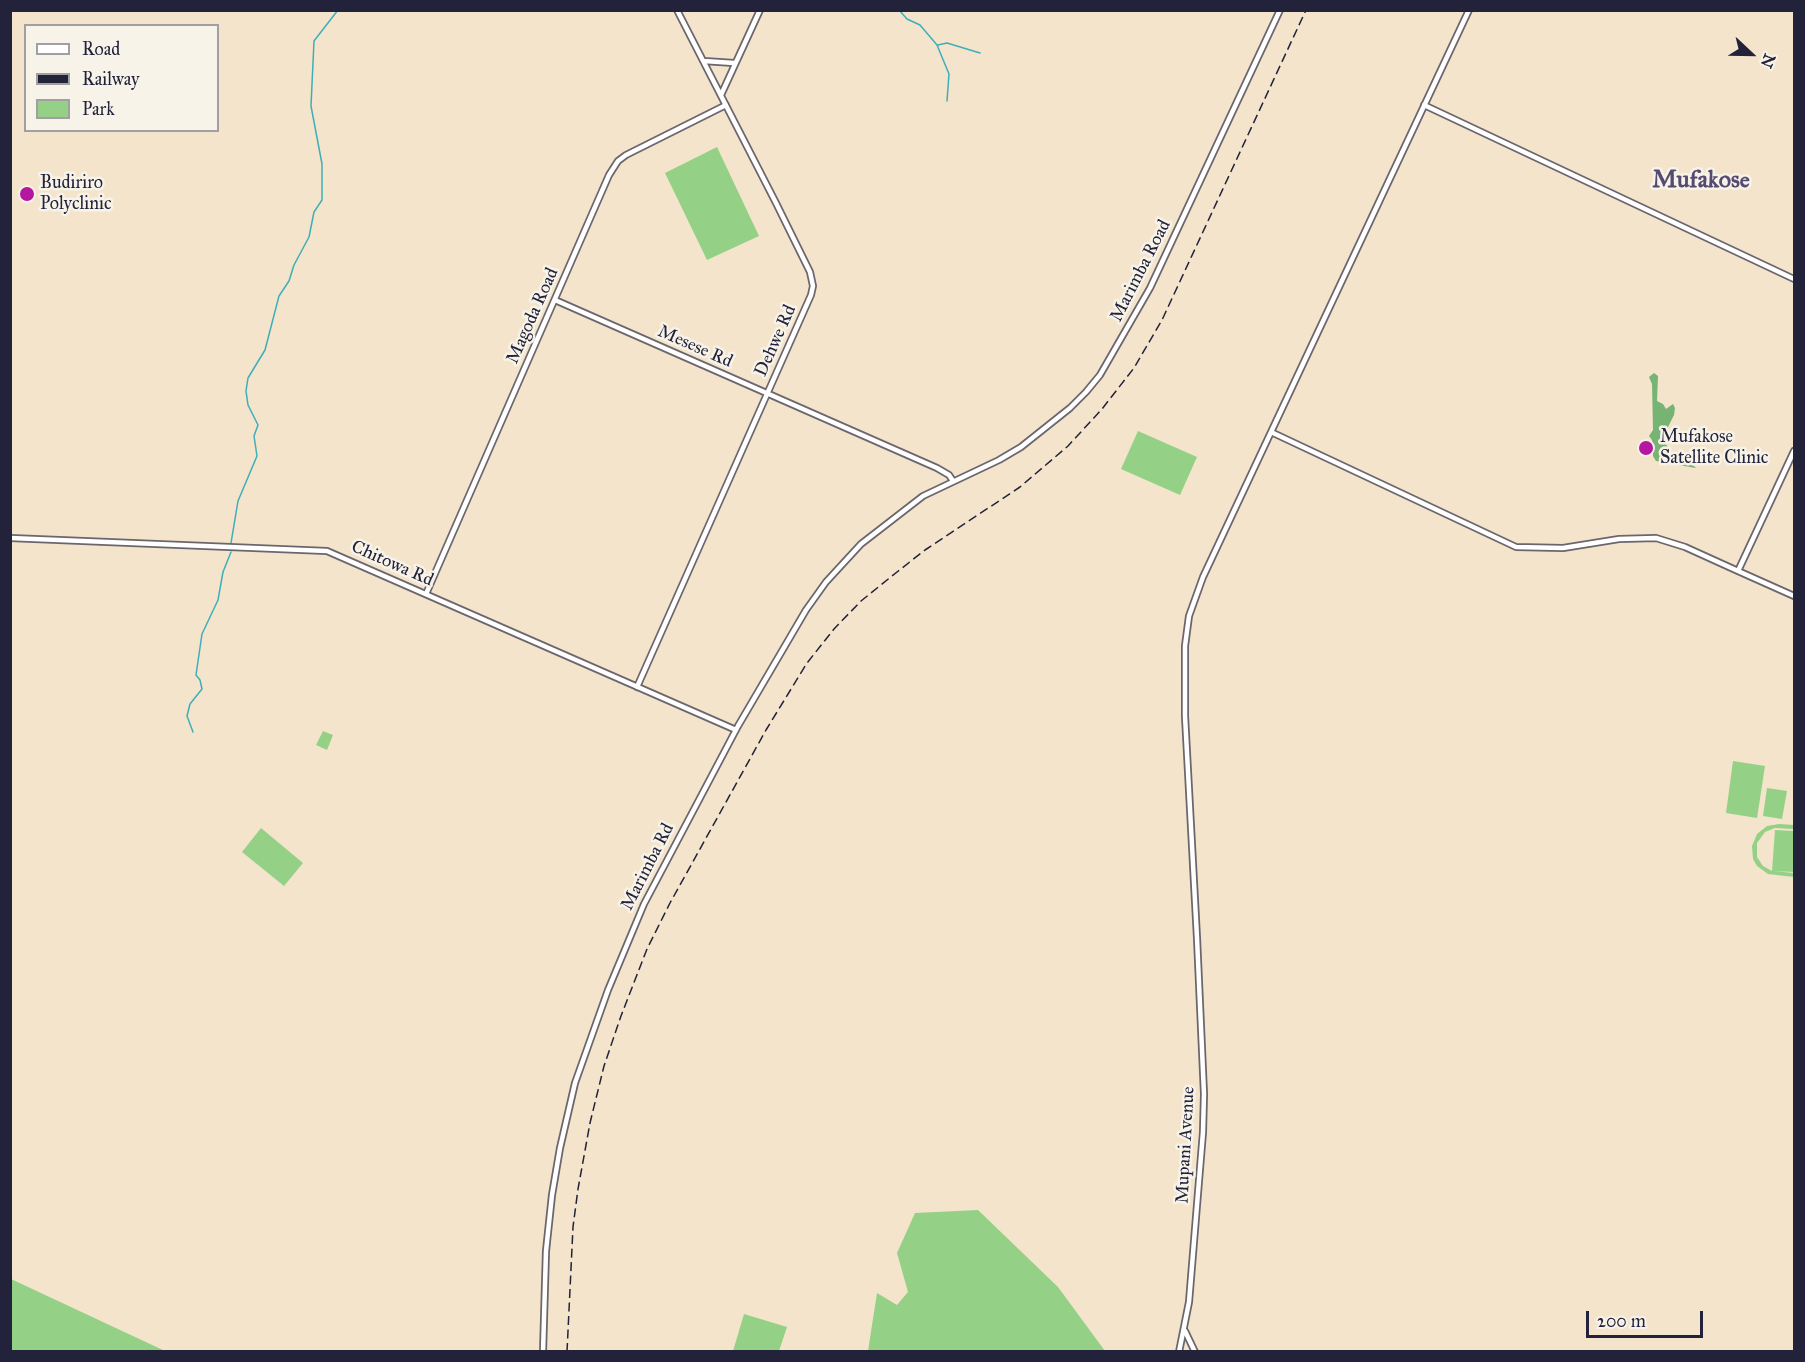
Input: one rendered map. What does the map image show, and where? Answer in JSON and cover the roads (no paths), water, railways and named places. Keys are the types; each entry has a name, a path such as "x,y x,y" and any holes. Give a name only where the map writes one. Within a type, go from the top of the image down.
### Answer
{"street":[{"name":"Dehwe Rd","path":"637,687 811,295 812,279 677,10"},
{"path":"721,95 760,10"},
{"name":"Marimba Road","path":"953,481 1021,447 1070,408 1100,375 1150,288 1280,10"},
{"name":"Mupani Avenue","path":"1179,1352 1189,1302 1204,1095 1185,716 1184,668 1190,616 1199,588 1469,10"},
{"path":"704,61 734,63"},
{"name":"Magoda Road","path":"426,594 609,175 618,161 626,154 726,105"},
{"path":"1424,105 1794,279"},
{"name":"Mesese Rd","path":"555,300 937,468 949,475 953,481"},
{"path":"1271,432 1516,547 1563,548 1619,539 1656,538 1685,547 1794,596"},
{"path":"1738,571 1794,451"},
{"name":"Marimba Rd","path":"543,1352 546,1251 552,1195 562,1139 575,1083 608,990 639,915 736,730 806,610 825,582 861,544 889,521 923,496 953,481"},
{"name":"Chitowa Rd","path":"10,538 322,550 736,730"},
{"path":"1185,1328 1195,1352"}],"waterway":[{"path":"231,543 238,501 257,456 254,436 258,425 248,405 246,391 248,378 265,350 279,296 289,281 294,265 309,237 314,212 322,200 322,164 311,106 314,41 338,10"},
{"path":"899,10 907,19 920,25 937,45 949,74 947,101"},
{"path":"938,45 947,43 980,53"},
{"path":"193,732 187,716 190,704 202,689 196,675 202,634 218,600 223,572 231,552"}],"railway":[{"path":"567,1352 573,1227 590,1123 604,1066 621,1016 647,949 670,903 766,730 807,663 834,629 861,601 925,550 1020,487 1068,446 1102,409 1134,368 1162,320 1306,10"}],"place":[{"name":"Budiriro Polyclinic","path":"27,194"},
{"name":"Mufakose Satellite Clinic","path":"1646,448"}],"district":[{"name":"Mufakose","path":"1701,181"}]}
